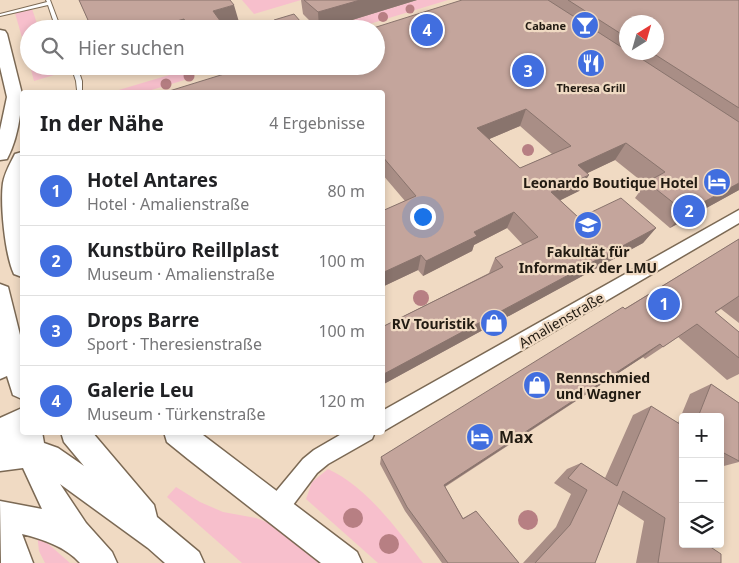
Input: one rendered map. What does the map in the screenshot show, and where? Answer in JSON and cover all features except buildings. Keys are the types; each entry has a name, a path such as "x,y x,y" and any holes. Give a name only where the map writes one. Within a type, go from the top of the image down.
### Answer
{"main road":[{"path":"0,34 19,104 1,149"},
{"path":"20,162 14,173 10,204 20,257"},
{"path":"0,294 6,331 16,358 20,377"},
{"path":"0,367 6,331"},
{"path":"0,434 20,422"},
{"path":"76,435 159,536 188,563"},
{"path":"181,435 230,476 346,563"},
{"path":"30,443 101,497 159,536"},
{"path":"0,457 30,443"},
{"path":"30,443 47,493 93,554"},
{"path":"17,563 0,516 40,522 55,528 93,554"}],"street":[{"name":"Amalienstraße","path":"385,420 739,216"},
{"path":"276,509 310,466 321,457 360,435"}],"lane":[{"path":"0,15 48,1 55,20"},
{"path":"77,75 80,90"}],"shaded area":[{"path":"242,0 301,0 254,14"},
{"path":"417,0 448,0 382,20 352,20"},
{"path":"32,9 36,20 20,20 20,30 15,13"},
{"path":"32,75 54,75 34,81"},
{"path":"169,75 189,75 191,78 152,90 119,90"},
{"path":"328,469 356,486 392,523 423,563 378,563 306,499 312,482"},
{"path":"176,487 200,502 223,512 256,518 285,529 330,563 242,563 167,497"},
{"path":"37,534 70,563 45,563 39,551"}],"place":[{"name":"Cabane","path":"585,25"},
{"name":"Galerie Leu","path":"427,30"},
{"name":"Theresa Grill","path":"591,63"},
{"name":"Drops Barre","path":"528,71"},
{"name":"Leonardo Boutique Hotel","path":"717,182"},
{"name":"Kunstbüro Reillplast","path":"689,211"},
{"name":"Fakultät für Informatik der LMU","path":"588,225"},
{"name":"Hotel Antares","path":"664,304"},
{"name":"RV Touristik","path":"494,323"},
{"name":"Rennschmied und Wagner","path":"537,385"},
{"name":"Max","path":"480,437"}]}
